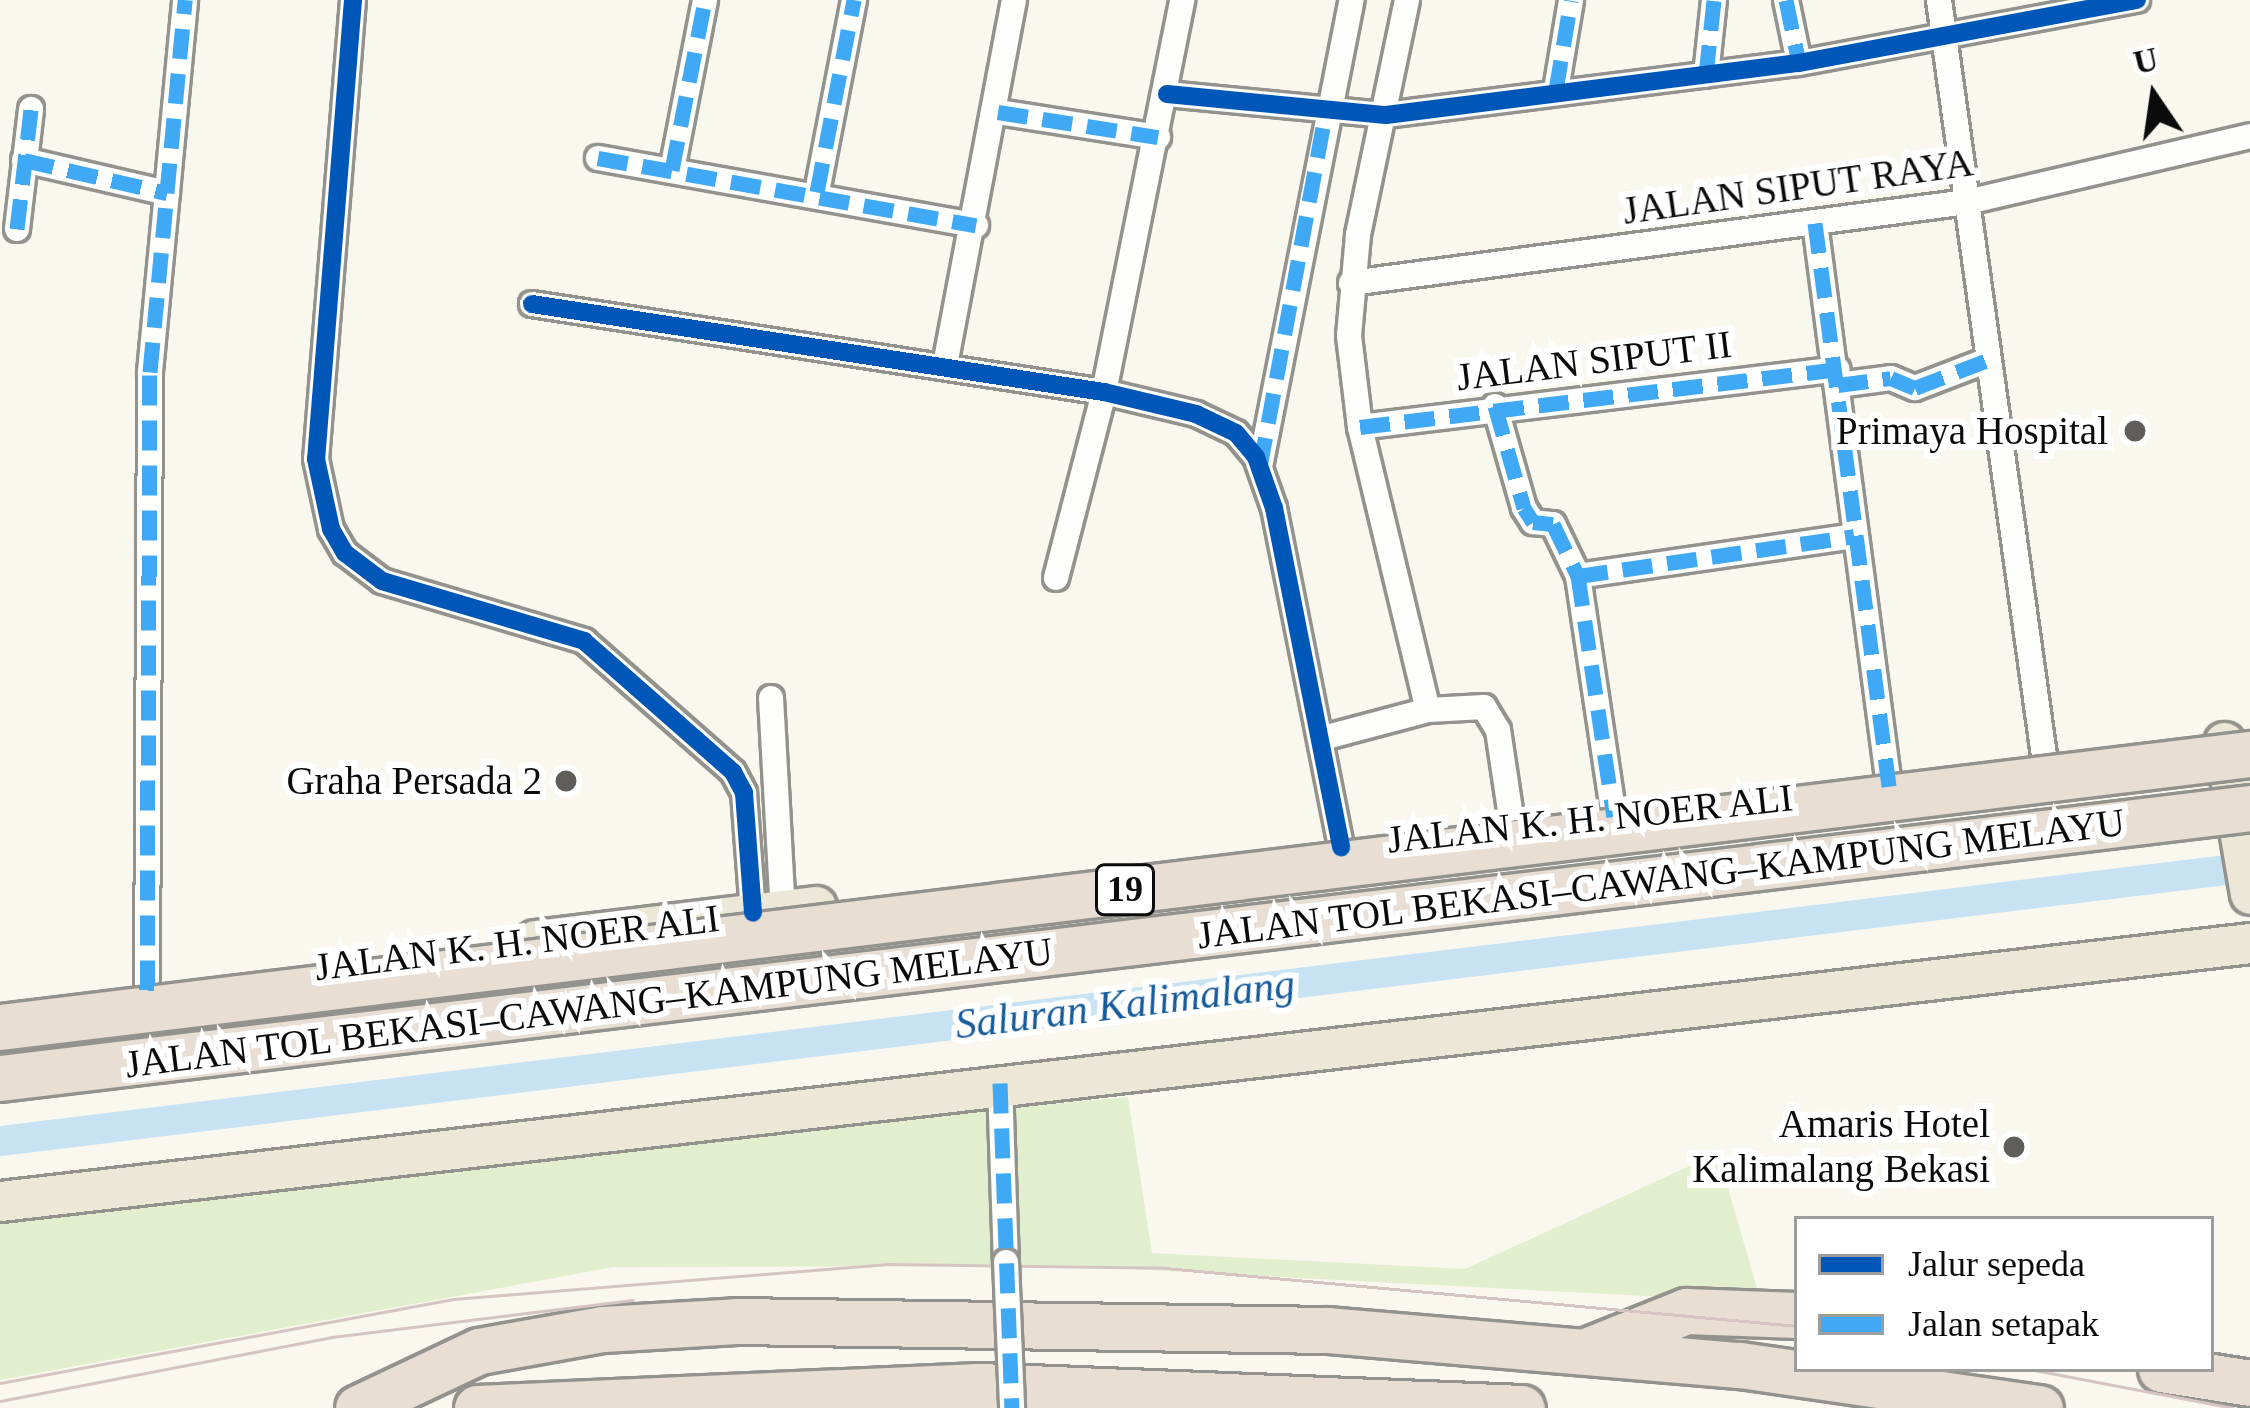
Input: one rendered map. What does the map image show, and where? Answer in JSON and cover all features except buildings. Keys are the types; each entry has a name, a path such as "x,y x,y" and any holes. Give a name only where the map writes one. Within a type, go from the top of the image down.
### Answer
{"highway":[{"name":"JALAN TOL BEKASI–CAWANG–KAMPUNG MELAYU","path":"0,1027 2242,743"},
{"name":"JALAN TOL BEKASI–CAWANG–KAMPUNG MELAYU","path":"0,1078 2246,801"},
{"path":"1588,1350 1686,1311 1794,1315"},
{"path":"358,1408 479,1351 652,1323 1171,1323 1588,1350 2040,1408"},
{"path":"2180,1372 2250,1383"},
{"path":"477,1408 980,1386 1522,1408"}],"main road":[{"name":"JALAN K. H. NOER ALI","path":"0,1010 768,911 2046,770 2242,743"},
{"path":"2242,743 2250,894"},
{"path":"0,1201 2250,943"}],"street":[{"path":"147,990 150,371 185,0"},
{"path":"353,0 316,460 331,529 344,554 382,581 584,641 733,772 744,793 768,911"},
{"path":"672,170 705,0"},
{"path":"817,192 854,0"},
{"path":"945,365 998,112 1014,0"},
{"path":"1056,578 1104,392 1167,94 1182,0"},
{"path":"1352,0 1352,284 1360,428 1422,711"},
{"path":"1260,467 1354,113 1407,0"},
{"path":"1556,90 1571,0"},
{"path":"1706,75 1714,0"},
{"path":"1786,0 1799,64"},
{"path":"1939,0 1941,41 2046,770"},
{"path":"1167,94 1354,113 1799,64 1941,41 2137,0"},
{"path":"17,230 32,109"},
{"path":"998,112 1158,137"},
{"name":"JALAN SIPUT RAYA","path":"1352,284 1967,202 2250,136"},
{"path":"598,158 817,192 976,225"},
{"path":"24,160 167,193"},
{"path":"1815,223 1889,786"},
{"path":"532,304 1104,392 1217,422 1236,433 1260,467 1335,734 1341,847"},
{"name":"JALAN SIPUT II","path":"1360,428 1495,406 1838,377 1891,378 1915,388 1988,360"},
{"path":"1495,406 1524,508 1533,522 1553,524 1579,576 1614,817"},
{"path":"1579,576 1854,536"},
{"path":"768,911 772,698"},
{"path":"1335,734 1422,711 1474,705 1491,713 1513,830"},
{"path":"1000,1083 1012,1408"}],"green space":[{"path":"1128,1097 1152,1253 1465,1269 1718,1153 1761,1302 1071,1266 614,1267 0,1380 0,1204"}],"waterway":[{"name":"Saluran Kalimalang","path":"0,1141 2250,867"}],"tram line":[{"path":"0,1383 453,1299 889,1264 1165,1268 1794,1326"},
{"path":"0,1401 331,1337 633,1300"},
{"path":"2045,1372 2233,1408"}],"marked path":[{"path":"147,990 150,372 185,0"},
{"path":"672,170 705,0"},
{"path":"817,192 854,0"},
{"path":"1556,90 1571,0"},
{"path":"1706,75 1714,0"},
{"path":"1786,0 1799,63"},
{"path":"17,229 31,109"},
{"path":"998,112 1158,137"},
{"path":"1260,467 1326,112"},
{"path":"598,158 976,225"},
{"path":"24,160 167,193"},
{"path":"1815,223 1889,786"},
{"path":"1838,385 1891,378 1915,388 1988,360"},
{"path":"1360,427 1837,369"},
{"path":"1495,406 1524,508 1533,522 1553,524 1578,576 1614,816"},
{"path":"1578,576 1854,536"},
{"path":"1000,1083 1012,1408"}],"cycle path":[{"path":"353,0 316,459 331,529 345,553 382,581 584,641 733,772 744,793 753,913"},
{"path":"1167,94 1386,115 1799,63 2137,0"},
{"path":"532,304 1104,392 1196,414 1236,433 1256,457 1274,508 1341,847"}],"place":[{"name":"Primaya Hospital","path":"2135,431"},
{"name":"Graha Persada 2","path":"566,781"},
{"name":"Amaris Hotel Kalimalang Bekasi","path":"2014,1147"}]}
